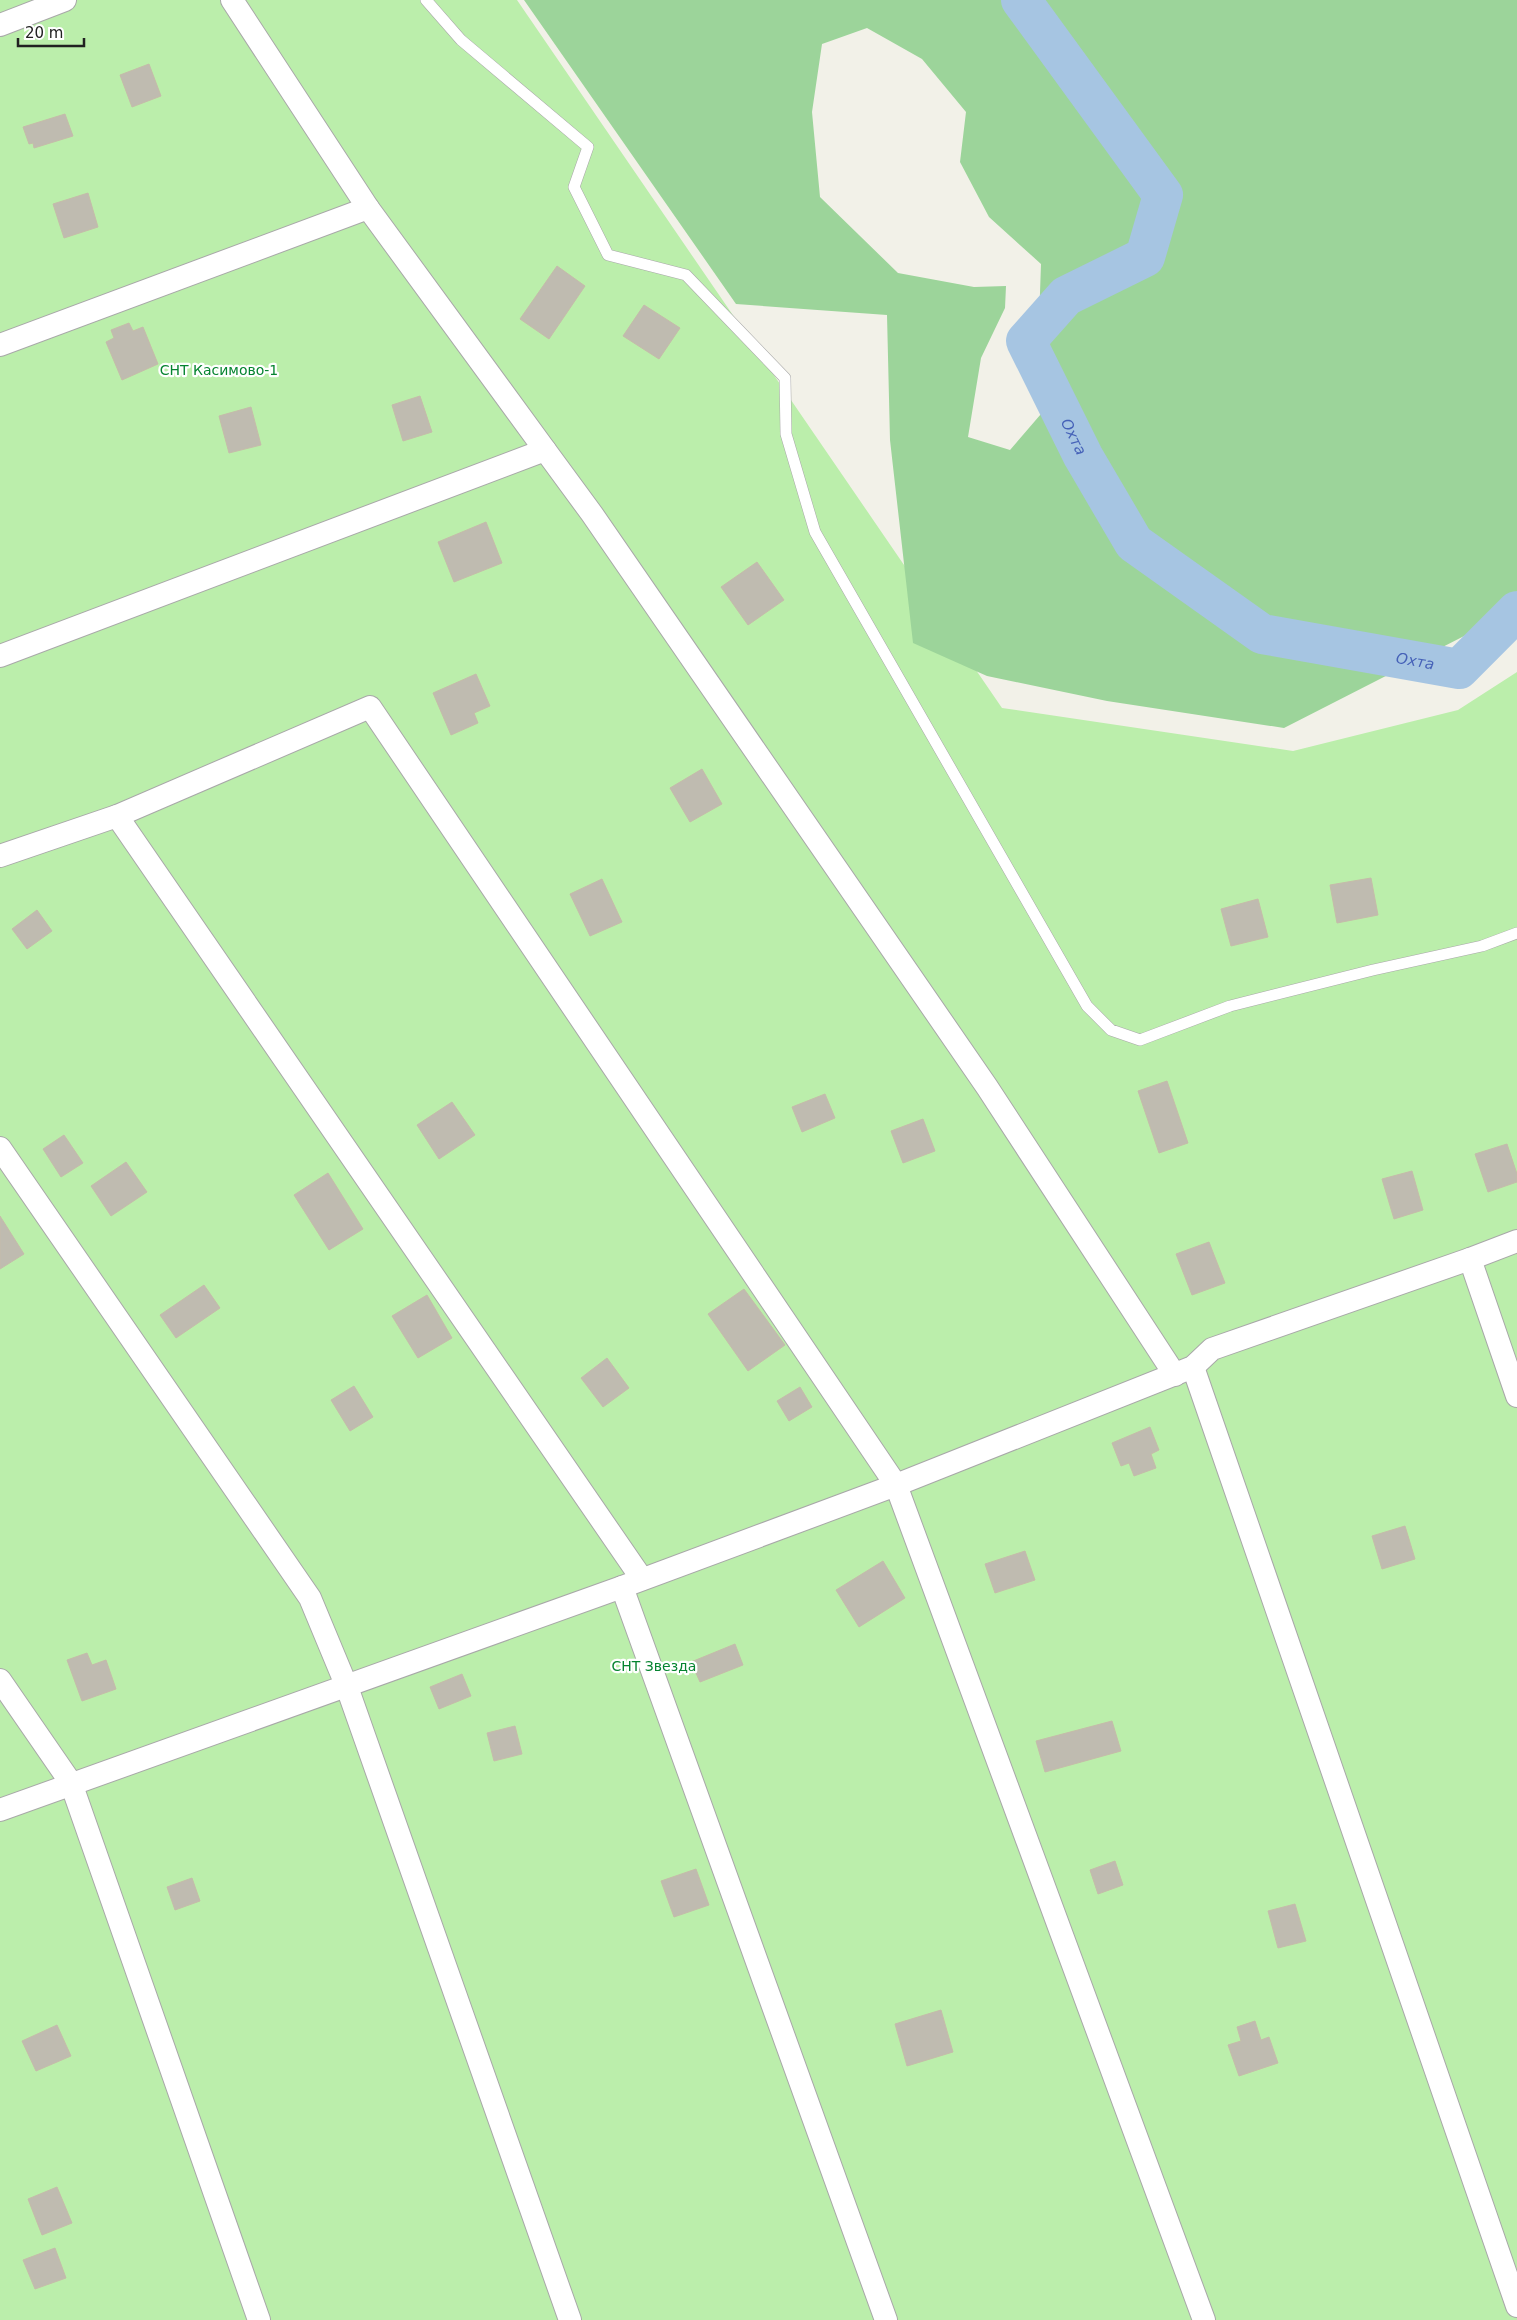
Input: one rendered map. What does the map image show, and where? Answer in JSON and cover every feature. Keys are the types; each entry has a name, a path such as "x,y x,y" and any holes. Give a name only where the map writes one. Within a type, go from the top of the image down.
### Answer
{"street":[{"path":"0,25 65,0"},
{"path":"232,0 368,208 598,522 1184,1371 1517,2306"},
{"path":"0,345 368,208"},
{"path":"0,656 545,450"},
{"path":"0,856 117,816 370,707 896,1485 1204,2320"},
{"path":"117,816 632,1583 886,2320"},
{"path":"0,1148 310,1598 347,1687 570,2320"},
{"path":"0,1810 347,1687 896,1485 1184,1371 1212,1349 1470,1259 1517,1240"},
{"path":"1470,1259 1517,1396"},
{"path":"0,1680 72,1783 259,2320"}],"lane":[{"path":"426,0 461,40 588,147 574,187 608,254 686,274 785,378 786,434 815,532 1087,1006 1111,1030 1140,1040 1230,1006 1373,970 1482,946 1517,933"}],"green space":[{"name":"СНТ Звезда","path":"0,0 517,0 1002,708 1293,751 1458,710 1517,672 1517,2320 0,2320"},
{"path":"524,0 1517,0 1517,609 1284,728 1107,701 987,676 913,643 890,440 887,315 736,304","holes":["867,28 922,59 966,112 960,162 989,217 1041,264 1039,321 1019,359 1047,407 1010,450 968,437 981,358 1005,308 1006,286 974,287 898,273 820,197 812,112 822,44"]}],"building":[{"path":"149,64 161,96 132,107 120,75"},
{"path":"65,114 73,136 34,148 33,143 29,144 23,127"},
{"path":"88,193 98,227 64,238 53,204"},
{"path":"557,266 585,286 549,339 520,319"},
{"path":"644,305 680,328 659,359 623,336"},
{"path":"129,323 133,331 143,327 158,364 122,380 106,342 114,338 111,330"},
{"path":"420,396 432,432 403,441 392,405"},
{"path":"251,407 261,445 229,453 219,416"},
{"path":"486,522 502,563 454,582 438,542"},
{"path":"757,562 784,600 748,625 721,587"},
{"path":"476,674 490,706 474,713 478,723 451,735 433,693"},
{"path":"702,769 722,804 690,822 670,788"},
{"path":"1371,878 1378,915 1337,923 1330,885"},
{"path":"602,879 622,922 590,936 570,894"},
{"path":"1258,899 1268,937 1231,946 1221,909"},
{"path":"37,910 52,931 27,949 12,929"},
{"path":"1167,1081 1188,1143 1159,1153 1138,1091"},
{"path":"825,1094 835,1118 802,1132 792,1107"},
{"path":"452,1102 475,1135 439,1159 417,1125"},
{"path":"923,1119 935,1151 903,1163 891,1131"},
{"path":"64,1135 83,1163 61,1177 43,1149"},
{"path":"1507,1144 1517,1174 1517,1182 1488,1192 1475,1154"},
{"path":"126,1162 147,1192 111,1216 91,1186"},
{"path":"1412,1171 1423,1210 1394,1219 1382,1179"},
{"path":"328,1173 363,1229 329,1250 294,1195"},
{"path":"0,1216 24,1254 0,1269"},
{"path":"1209,1242 1225,1283 1192,1295 1176,1254"},
{"path":"204,1285 220,1308 176,1338 160,1315"},
{"path":"744,1289 785,1345 748,1371 708,1314"},
{"path":"427,1295 452,1338 418,1358 392,1316"},
{"path":"607,1358 629,1388 603,1407 581,1378"},
{"path":"354,1386 373,1417 350,1431 331,1400"},
{"path":"800,1387 812,1407 789,1421 777,1401"},
{"path":"1150,1427 1159,1450 1151,1454 1156,1468 1134,1476 1129,1463 1121,1466 1112,1443"},
{"path":"1405,1526 1415,1559 1382,1569 1372,1536"},
{"path":"1025,1551 1035,1580 995,1593 985,1564"},
{"path":"883,1561 905,1598 859,1627 836,1590"},
{"path":"735,1644 743,1665 700,1682 691,1662"},
{"path":"87,1653 92,1665 106,1660 116,1689 82,1701 67,1660"},
{"path":"462,1674 471,1696 439,1709 430,1687"},
{"path":"1112,1721 1121,1751 1045,1772 1036,1741"},
{"path":"515,1726 522,1754 494,1761 487,1733"},
{"path":"1115,1861 1123,1885 1098,1894 1090,1870"},
{"path":"696,1869 709,1905 674,1917 661,1881"},
{"path":"192,1878 200,1901 175,1910 167,1887"},
{"path":"1295,1904 1306,1941 1278,1948 1268,1911"},
{"path":"941,2010 953,2052 907,2066 895,2024"},
{"path":"1255,2021 1261,2040 1269,2037 1278,2063 1239,2076 1228,2045 1241,2041 1237,2027"},
{"path":"57,2025 71,2056 36,2071 22,2041"},
{"path":"57,2187 72,2223 42,2235 28,2199"},
{"path":"55,2248 66,2278 35,2289 23,2260"}],"waterway":[{"name":"Охта","path":"1021,0 1163,195 1145,257 1066,296 1026,341 1083,456 1134,543 1262,634 1459,669 1517,611"}],"park label":[{"name":"СНТ Касимово-1","path":"219,370"}]}
